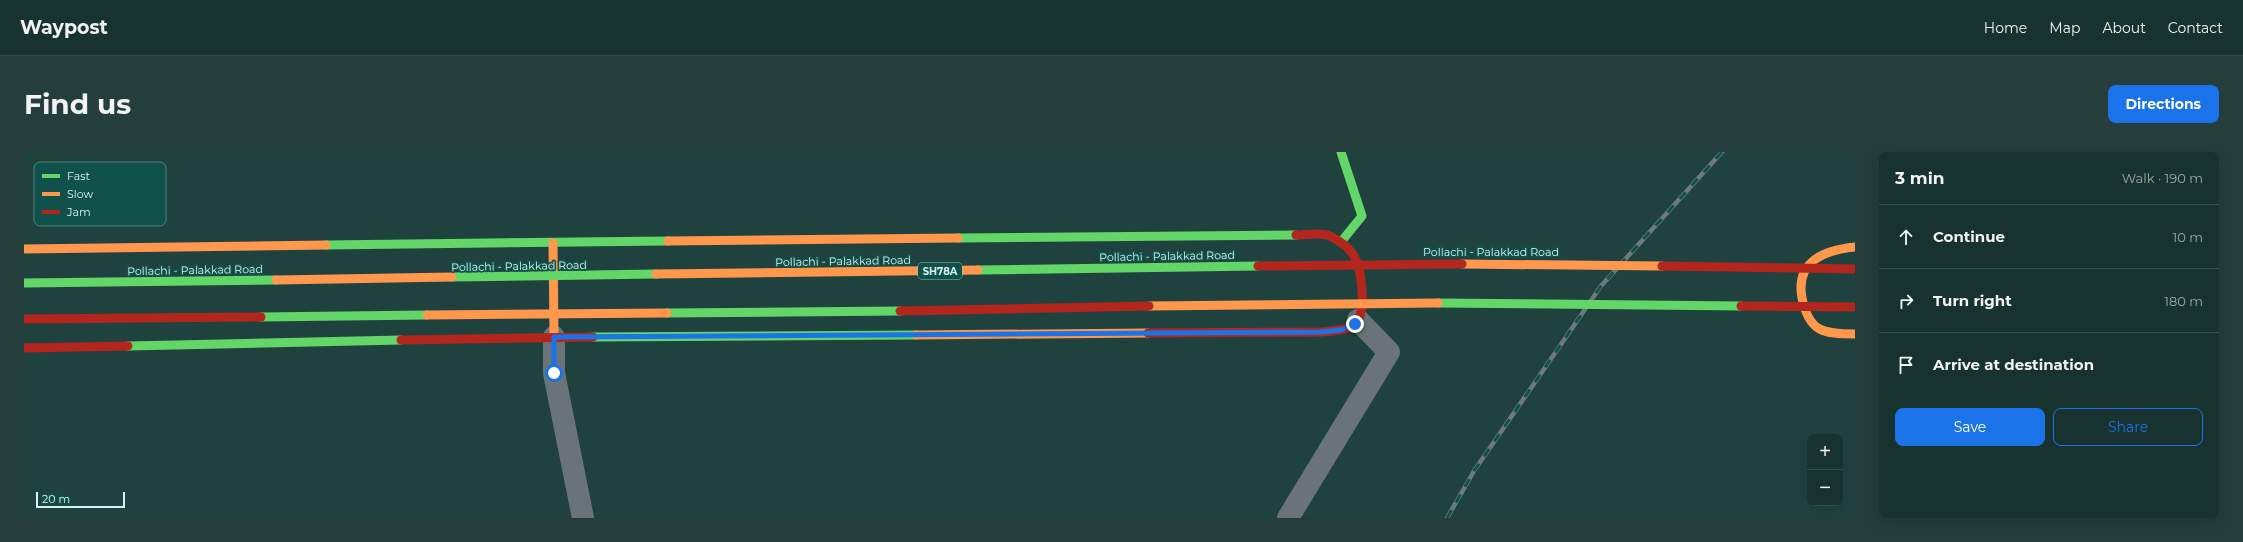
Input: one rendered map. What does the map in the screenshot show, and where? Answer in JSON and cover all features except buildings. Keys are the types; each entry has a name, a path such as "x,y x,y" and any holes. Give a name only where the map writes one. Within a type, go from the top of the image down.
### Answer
{"main road":[{"path":"1341,152 1362,216 1341,242"},
{"path":"24,249 1248,234 1328,235 1341,242 1352,253 1360,271 1362,313 1355,324 1341,330 1321,332 554,337 24,348"},
{"path":"553,243 554,337"},
{"path":"1855,247 1839,247 1820,254 1808,263 1801,281 1801,298 1808,320 1820,329 1837,334 1855,334"},
{"name":"Pollachi - Palakkad Road","path":"24,283 1500,263 1855,269"},
{"path":"24,319 930,310 1377,302 1855,307"}],"street":[{"path":"1288,518 1389,352 1358,320"},
{"path":"554,337 554,373 583,518"}],"railway":[{"path":"1447,518 1474,471 1601,286 1722,152"}],"traffic: fast":[{"path":"1341,152 1362,216 1341,242"},
{"path":"958,238 1296,235"},
{"path":"326,245 668,241"},
{"path":"978,270 1258,266"},
{"path":"452,277 656,274"},
{"path":"24,283 276,280"},
{"path":"1438,303 1741,306"},
{"path":"667,313 900,311"},
{"path":"261,317 427,315"},
{"path":"593,337 916,335"},
{"path":"128,346 401,340"}],"traffic: slow":[{"path":"668,241 958,238"},
{"path":"553,243 554,333"},
{"path":"24,249 326,245"},
{"path":"1855,247 1833,251 1815,260 1808,266 1803,275 1801,285 1805,309 1813,324 1826,332 1855,334"},
{"path":"1462,264 1662,266"},
{"path":"656,274 978,270"},
{"path":"276,280 452,277"},
{"path":"1149,306 1438,303"},
{"path":"427,315 667,313"},
{"path":"916,335 1148,333"}],"traffic: jam":[{"path":"1148,333 1321,332 1339,330 1353,326 1359,317 1362,288 1361,277 1352,253 1342,243 1326,235 1296,235"},
{"path":"1258,266 1462,264"},
{"path":"1662,266 1855,269"},
{"path":"900,311 1149,306"},
{"path":"1741,306 1855,307"},
{"path":"24,319 261,317"},
{"path":"401,340 593,337"},
{"path":"24,348 128,346"}],"route":[{"path":"554,373 554,337 1321,332 1341,330 1355,324"}]}
